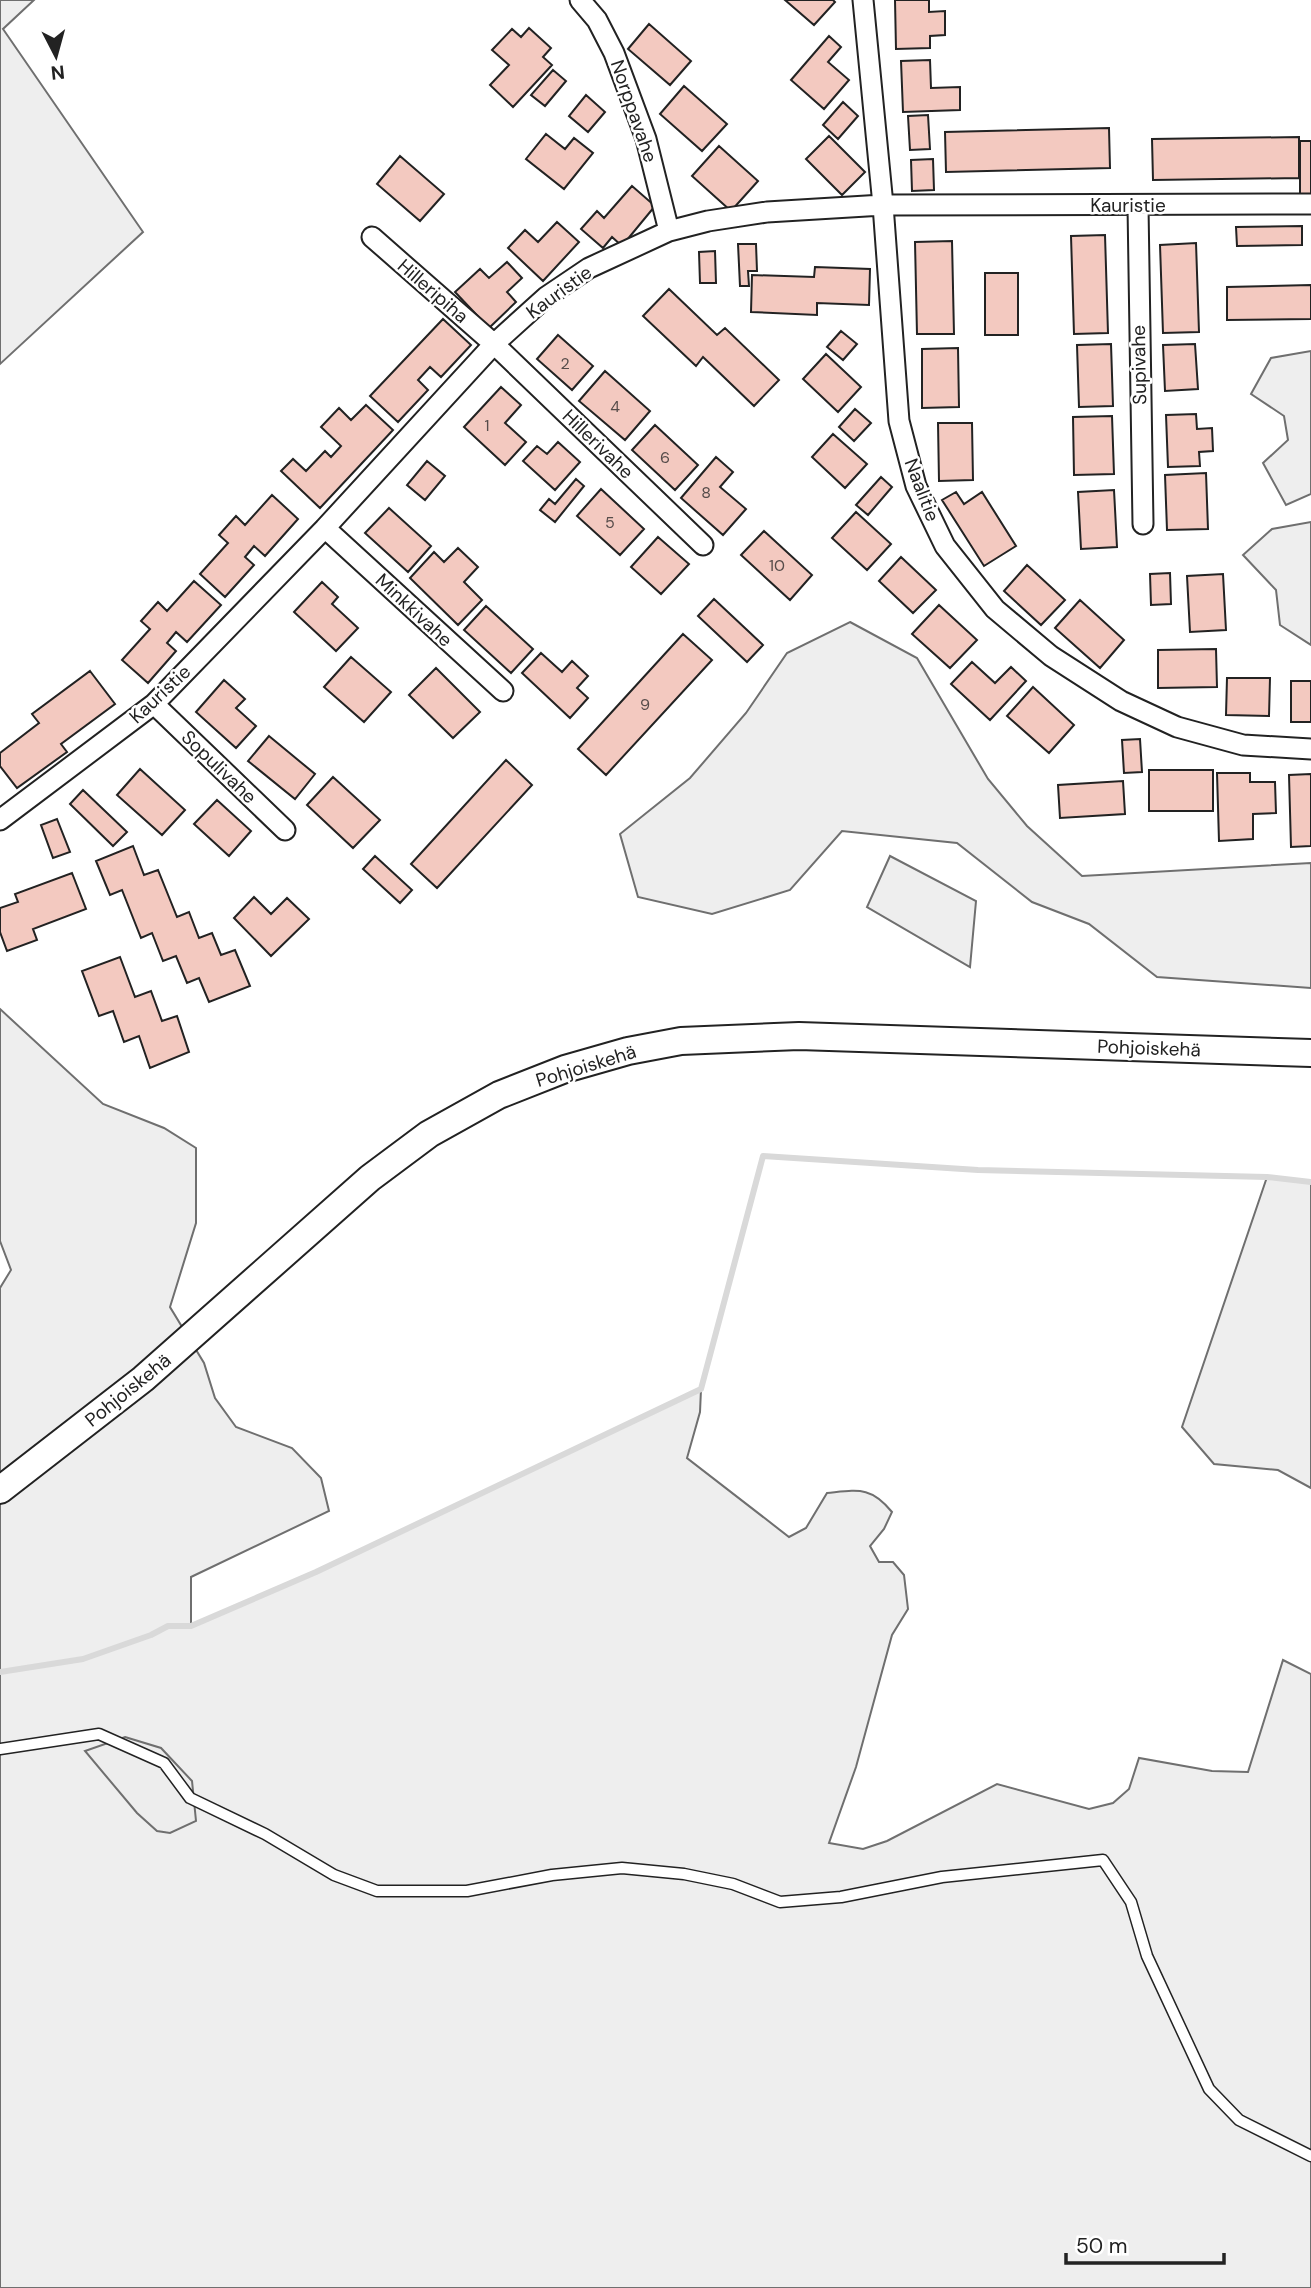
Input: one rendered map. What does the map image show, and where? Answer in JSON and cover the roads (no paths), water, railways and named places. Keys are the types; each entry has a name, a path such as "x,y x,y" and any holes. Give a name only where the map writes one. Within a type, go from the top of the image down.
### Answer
{"main road":[{"name":"Pohjoiskehä","path":"0,1490 143,1379 370,1178 429,1134 499,1095 565,1069 628,1051 681,1041 740,1038 799,1037 1311,1053"}],"street":[{"name":"Norppavahe","path":"580,0 597,20 614,52 646,139 669,231"},
{"name":"Naalitie","path":"863,0 883,205 899,421 916,486 945,546 995,609 1051,656 1121,701 1177,727 1243,745 1311,748"},
{"name":"Kauristie","path":"0,820 154,704 325,528 494,344 546,297 589,268 669,231 708,221 767,212 883,205 1311,204"},
{"name":"Supivahe","path":"1138,206 1143,524"},
{"name":"Hilleripiha","path":"372,237 494,344"},
{"name":"Hillerivahe","path":"494,344 703,545"},
{"name":"Minkkivahe","path":"325,528 503,691"},
{"name":"Sopulivahe","path":"154,704 285,830"}],"lane":[{"path":"0,1749 99,1734 164,1763 190,1798 265,1834 334,1875 377,1891 467,1891 552,1875 622,1868 684,1874 733,1884 780,1902 841,1897 942,1877 1103,1860 1131,1902 1147,1956 1209,2089 1239,2120 1311,2156"}],"waterway":[{"path":"0,1672 83,1659 151,1635 168,1626 191,1626 316,1572 701,1389 763,1156 978,1170 1267,1177 1311,1182"}]}
